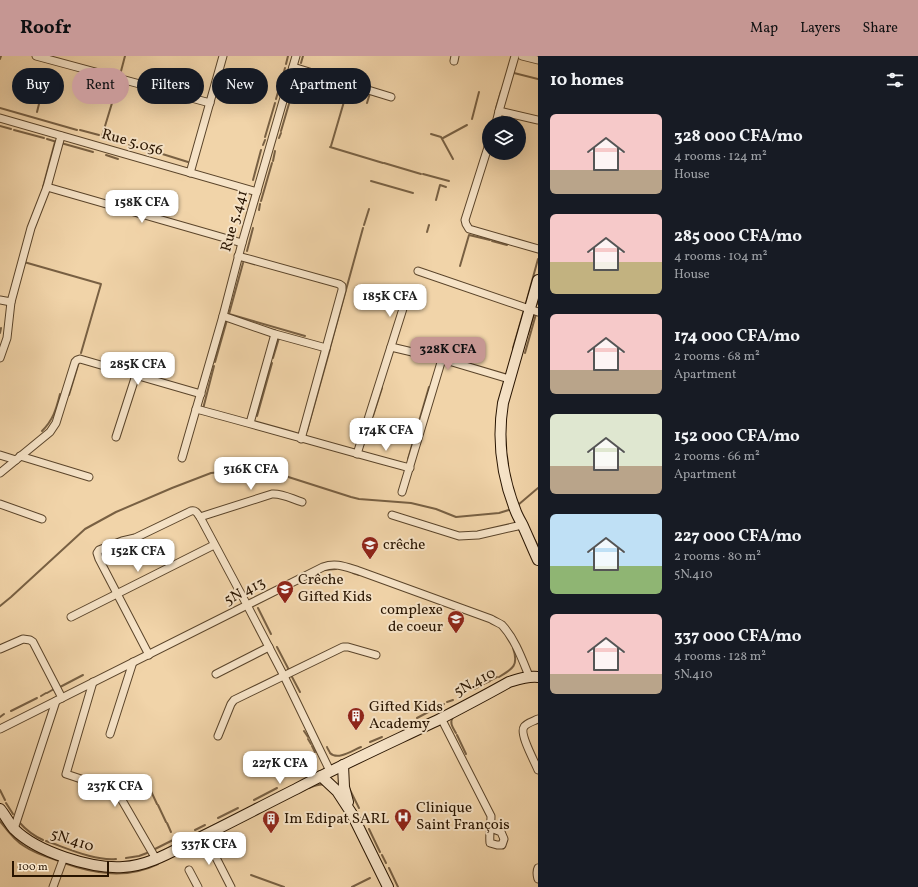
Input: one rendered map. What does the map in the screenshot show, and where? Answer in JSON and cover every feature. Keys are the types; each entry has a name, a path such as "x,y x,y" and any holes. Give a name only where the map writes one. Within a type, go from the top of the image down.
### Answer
{"street":[{"path":"36,56 210,104"},
{"path":"64,64 66,56"},
{"path":"190,173 223,56"},
{"name":"Rue 5.441","path":"182,458 223,316 238,256 296,56"},
{"path":"498,116 515,56"},
{"path":"522,56 538,60"},
{"path":"292,67 391,97"},
{"path":"499,112 538,120"},
{"name":"Rue 5.056","path":"0,118 257,192"},
{"path":"0,358 7,338 11,302 31,228 47,187 61,136"},
{"path":"484,160 465,220 469,229 538,249"},
{"path":"47,187 242,243"},
{"path":"238,256 342,286 301,439"},
{"path":"418,271 534,311"},
{"path":"538,280 534,311 509,378 501,415 500,438 501,455 509,493 516,514 538,560"},
{"path":"357,454 407,296"},
{"path":"0,300 11,302"},
{"path":"223,316 275,334 326,348"},
{"path":"250,423 275,334"},
{"path":"391,347 442,359 509,378"},
{"path":"0,473 54,428 75,362 77,360 80,359 201,394"},
{"path":"402,492 442,359"},
{"path":"116,437 136,375"},
{"path":"196,409 410,468"},
{"path":"0,455 18,458 89,477"},
{"path":"200,517 272,494 281,495 302,502"},
{"path":"0,504 42,519"},
{"path":"148,655 97,553 99,550 122,541 135,538 191,511 196,512 284,676 325,774 352,814 388,887"},
{"path":"392,515 459,536 478,535 522,525"},
{"path":"71,617 214,545"},
{"name":"5N 413","path":"0,729 323,567 335,564 359,571 491,619 501,625 514,642 534,677"},
{"path":"0,650 23,639 33,642 59,700 12,826"},
{"path":"216,674 269,647"},
{"path":"218,736 234,700 343,647 376,655"},
{"path":"110,734 133,662"},
{"name":"5N.410","path":"0,809 12,826 24,837 41,847 64,857 108,866 123,867 140,865 205,836 325,774 441,718 509,682 534,677"},
{"path":"93,682 66,774 111,789 119,795 156,859"},
{"path":"441,718 488,809 491,816 491,828"},
{"path":"538,719 525,726 522,731 538,770"},
{"path":"344,765 344,787 352,814"},
{"path":"0,800 12,826"},
{"path":"205,836 231,887"},
{"path":"53,887 64,857"},
{"path":"538,868 536,870 536,875 538,879"},
{"path":"189,870 198,887"}],"waterway":[{"path":"122,68 125,56"},
{"path":"286,64 288,56"},
{"path":"301,63 303,56"},
{"path":"514,73 538,79"},
{"path":"496,108 501,91"},
{"path":"472,119 479,92"},
{"path":"265,137 275,103"},
{"path":"37,112 39,104"},
{"path":"102,136 112,104"},
{"path":"281,131 289,104"},
{"path":"331,146 343,104"},
{"path":"0,108 77,130"},
{"path":"443,138 467,125"},
{"path":"0,126 11,129"},
{"path":"14,130 44,138"},
{"path":"80,130 99,135"},
{"path":"279,138 281,133"},
{"path":"431,134 441,137 453,159"},
{"path":"47,139 57,142"},
{"path":"109,139 124,143"},
{"path":"263,145 265,140"},
{"path":"43,187 55,142"},
{"path":"61,143 93,152"},
{"path":"129,145 150,151"},
{"path":"330,147 383,163"},
{"path":"253,180 261,150"},
{"path":"273,161 275,151"},
{"path":"156,152 188,162"},
{"path":"106,155 118,159"},
{"path":"261,201 272,163"},
{"path":"384,163 421,174"},
{"path":"423,174 449,181"},
{"path":"371,181 413,193"},
{"path":"436,200 440,185 446,187"},
{"path":"259,210 260,204"},
{"path":"364,225 369,209"},
{"path":"427,232 429,225"},
{"path":"247,251 253,228"},
{"path":"330,348 363,228"},
{"path":"460,266 469,235 490,240"},
{"path":"492,241 507,245"},
{"path":"526,303 538,259"},
{"path":"24,262 101,284 81,353"},
{"path":"243,263 229,314 305,336"},
{"path":"537,304 538,299"},
{"path":"513,348 524,310"},
{"path":"528,334 534,314"},
{"path":"525,353 536,314"},
{"path":"215,362 227,320"},
{"path":"0,333 1,328"},
{"path":"273,358 279,338"},
{"path":"307,431 330,349"},
{"path":"69,395 79,362"},
{"path":"257,416 272,363"},
{"path":"203,409 214,366"},
{"path":"408,459 429,387"},
{"path":"373,416 382,388"},
{"path":"42,431 54,414 60,394"},
{"path":"0,606 85,529 116,512 211,473 245,470 279,474 359,499 411,503 436,509 456,517 499,513 512,509"},
{"path":"518,505 538,488"},
{"path":"532,535 538,546"},
{"path":"323,570 336,569"},
{"path":"353,573 359,575"},
{"path":"258,608 271,634"},
{"path":"277,647 289,670"},
{"path":"499,677 514,666 515,654 513,648"},
{"path":"60,687 83,675"},
{"path":"291,675 300,692"},
{"path":"491,680 497,677"},
{"path":"481,685 490,681"},
{"path":"474,689 480,686"},
{"path":"47,693 54,689"},
{"path":"41,696 46,693"},
{"path":"11,711 37,698"},
{"path":"447,702 453,700"},
{"path":"439,707 444,704"},
{"path":"417,718 434,709"},
{"path":"0,717 4,714"},
{"path":"453,717 451,723 456,733"},
{"path":"304,731 308,737"},
{"path":"457,735 466,754"},
{"path":"370,742 382,737"},
{"path":"308,739 311,744"},
{"path":"312,746 315,752"},
{"path":"327,747 330,753 337,756 346,754 361,747"},
{"path":"303,775 312,768 316,757"},
{"path":"309,788 323,784 325,785"},
{"path":"348,786 359,808"},
{"path":"149,787 157,804"},
{"path":"254,800 277,788"},
{"path":"0,790 5,800"},
{"path":"6,803 13,814"},
{"path":"158,805 166,822"},
{"path":"218,818 238,808"},
{"path":"0,821 20,844 36,853 59,861"},
{"path":"19,822 24,828 36,837 43,840"},
{"path":"167,823 171,832"},
{"path":"195,830 205,825"},
{"path":"369,829 380,852"},
{"path":"155,849 175,839"},
{"path":"46,841 90,856 116,859"},
{"path":"126,858 147,853"},
{"path":"382,855 386,863"},
{"path":"64,863 87,870 111,873 135,872 158,864"},
{"path":"389,868 398,887"},
{"path":"251,875 284,887"},
{"path":"352,887 370,878"}],"place":[{"name":"crêche","path":"370,560"},
{"name":"Crêche Gifted Kids","path":"285,604"},
{"name":"complexe de coeur","path":"456,634"},
{"name":"Gifted Kids Academy","path":"356,731"},
{"name":"Clinique Saint François","path":"403,832"},
{"name":"Im Edipat SARL","path":"271,834"}]}
